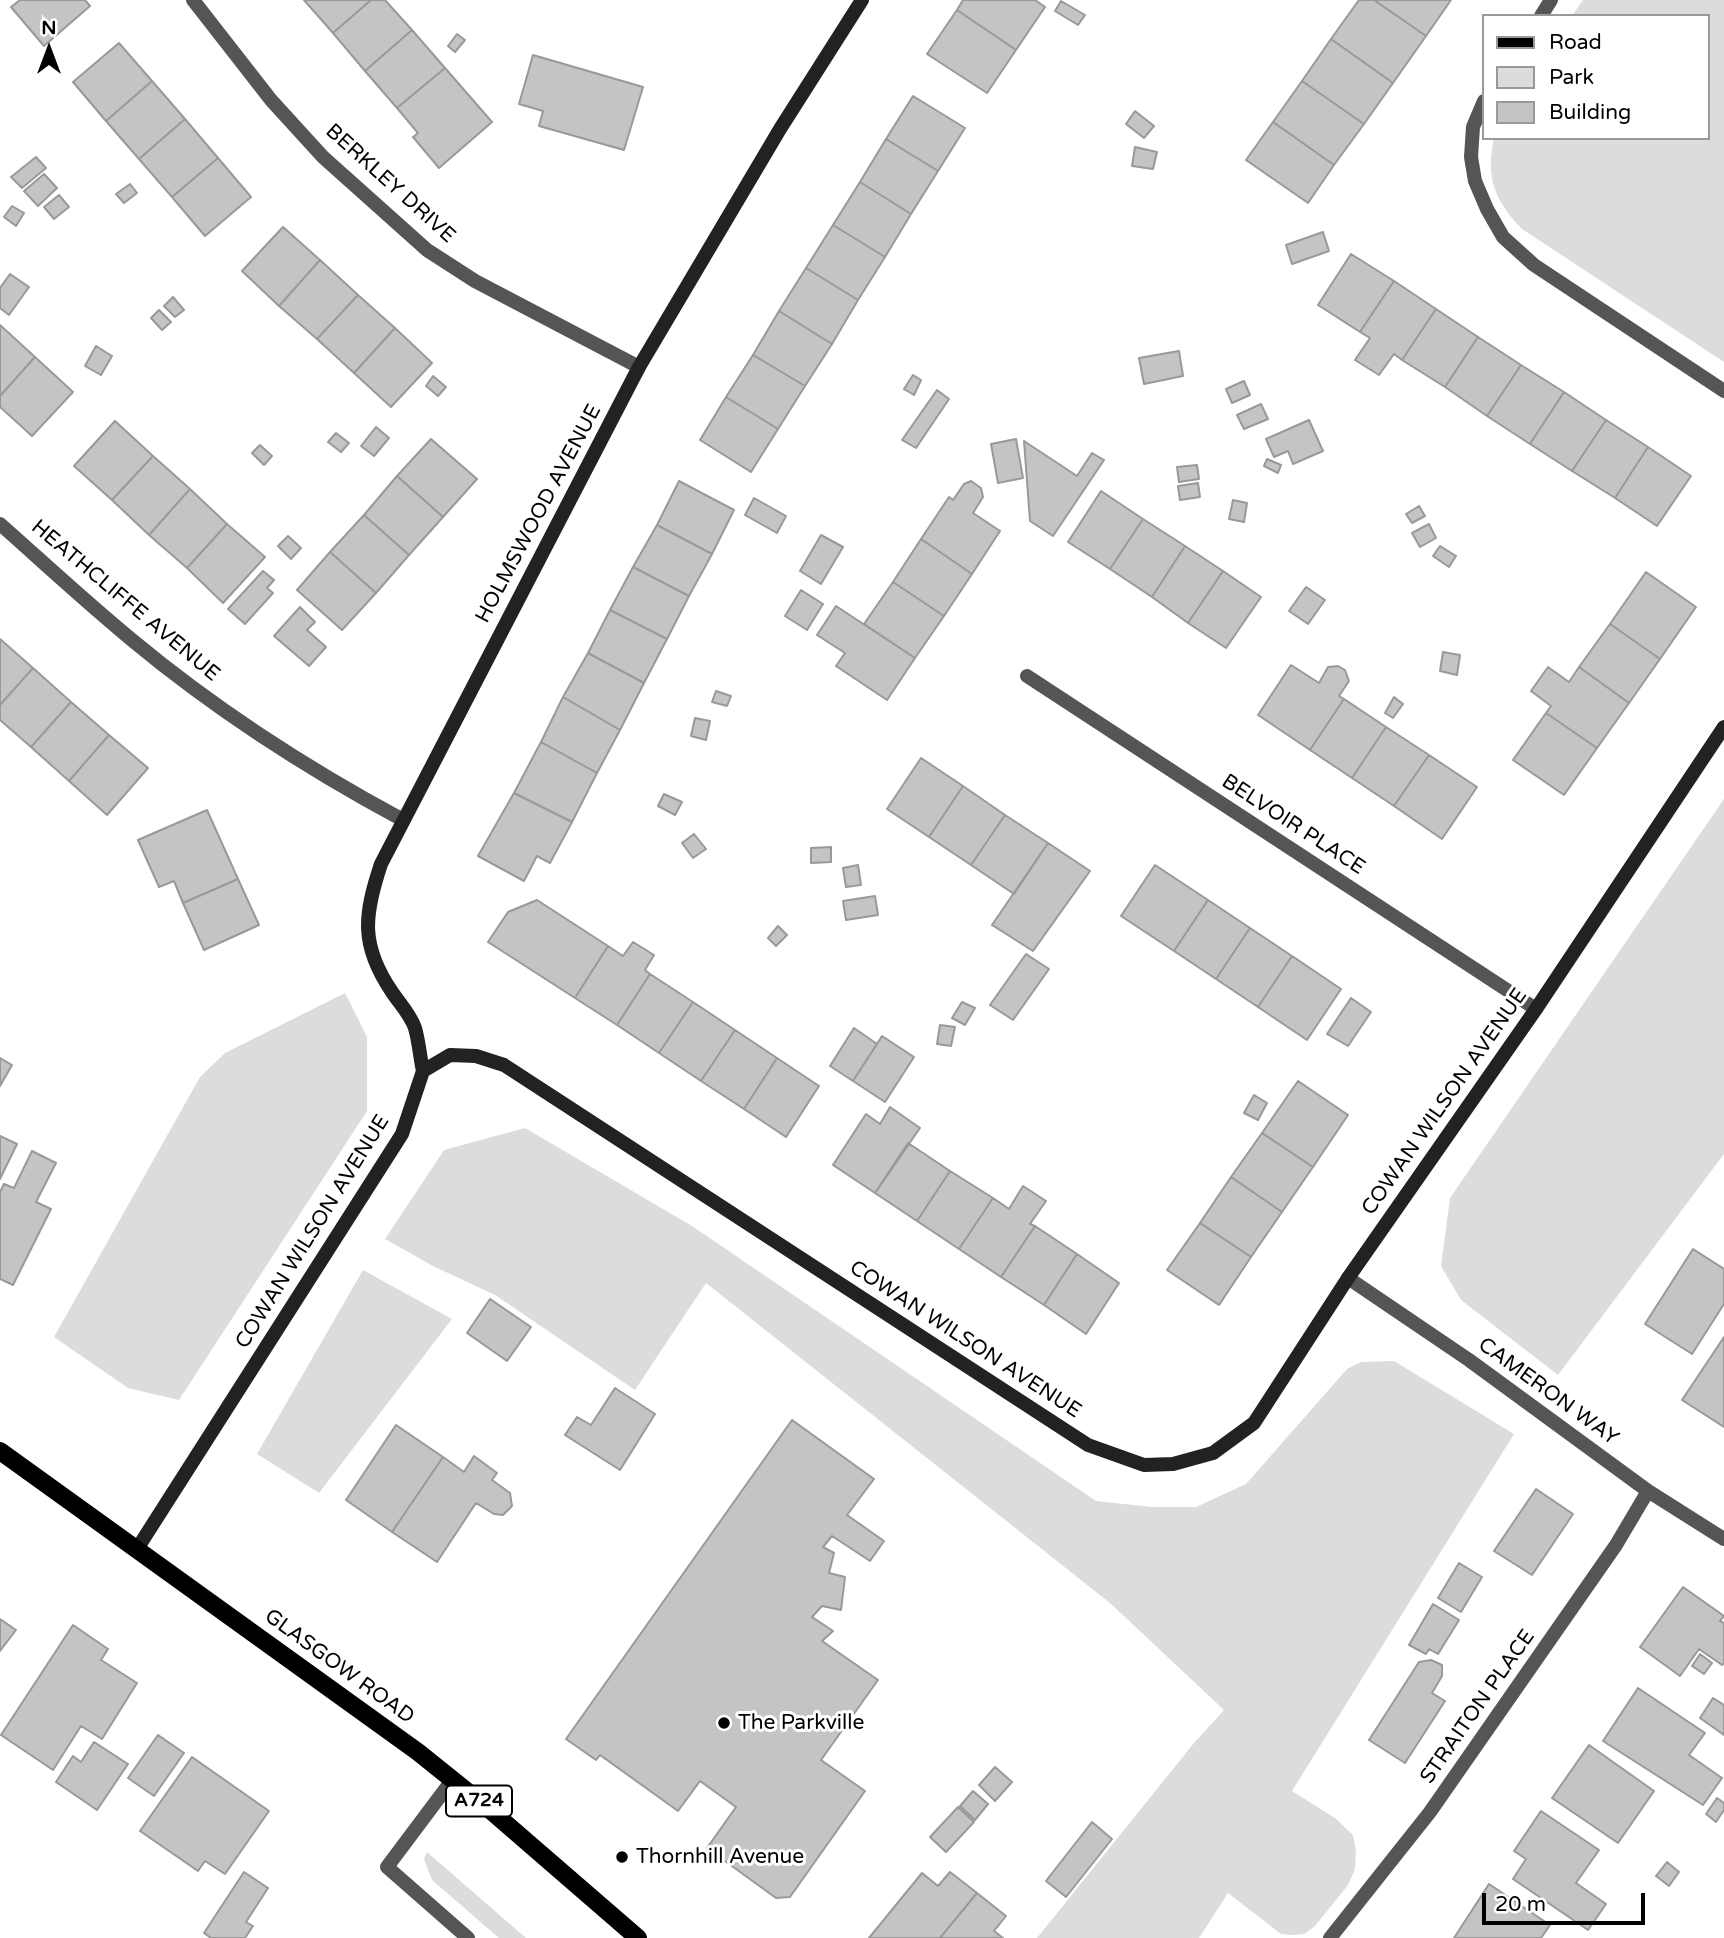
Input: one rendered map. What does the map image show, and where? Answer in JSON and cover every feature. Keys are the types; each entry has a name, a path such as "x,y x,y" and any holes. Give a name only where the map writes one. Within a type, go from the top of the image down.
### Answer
{"main road":[{"name":"GLASGOW ROAD","path":"0,1451 453,1779 638,1938"}],"street":[{"name":"BERKLEY DRIVE","path":"193,0 271,100 323,157 427,250 475,281 639,367"},
{"name":"HOLMSWOOD AVENUE","path":"423,1071 415,1029 407,1011 381,974 372,956 367,936 370,897 381,864 639,367 780,129 862,0"},
{"path":"1482,106 1473,127 1471,157 1475,181 1503,237 1534,265 1724,391"},
{"name":"HEATHCLIFFE AVENUE","path":"0,524 132,640 190,685 302,762 402,820"},
{"name":"BELVOIR PLACE","path":"1027,676 1536,1009"},
{"name":"COWAN WILSON AVENUE","path":"137,1549 402,1134 423,1071 450,1055 476,1056 505,1065 1088,1445 1144,1465 1173,1464 1213,1454 1254,1423 1348,1278 1536,1009 1724,727"},
{"name":"CAMERON WAY","path":"1348,1278 1469,1360 1648,1491 1724,1539"},
{"name":"STRAITON PLACE","path":"1330,1938 1437,1801 1616,1545 1648,1491"},
{"path":"453,1779 387,1867 468,1938"}],"green space":[{"path":"1583,0 1724,0 1724,362 1522,229 1505,209 1494,188 1491,165 1494,140 1710,140 1710,14 1573,14"},
{"path":"1724,799 1724,1154 1558,1375 1461,1300 1441,1266 1450,1198"},
{"path":"345,993 367,1037 367,1111 179,1400 128,1388 54,1337 200,1077 225,1053"},
{"path":"525,1128 692,1226 1096,1501 1152,1507 1196,1507 1246,1484 1347,1369 1361,1362 1394,1361 1514,1434 1292,1791 1335,1818 1353,1835 1356,1852 1355,1869 1348,1885 1315,1926 1304,1934 1281,1934 1228,1893 1199,1938 1037,1938 1194,1743 1224,1710 1110,1603 706,1283 635,1390 495,1295 433,1266 385,1239 444,1150"},
{"path":"363,1270 452,1319 319,1493 257,1454"},
{"path":"427,1852 526,1938 499,1938 432,1880 424,1859"}],"building":[{"path":"20,0 85,0 90,6 44,46 11,7"},
{"path":"304,0 371,0 333,33"},
{"path":"371,0 385,0 412,30 365,71 333,33"},
{"path":"963,0 1035,0 1045,7 1016,50 957,10"},
{"path":"1359,0 1374,0 1426,36 1393,83 1331,39"},
{"path":"1374,0 1451,0 1426,36"},
{"path":"1061,1 1085,15 1078,25 1055,11"},
{"path":"957,10 1016,50 987,93 927,54"},
{"path":"412,30 445,68 397,108 365,71"},
{"path":"457,34 465,40 455,52 448,46"},
{"path":"1331,39 1393,83 1364,124 1302,81"},
{"path":"119,43 152,81 106,121 73,82"},
{"path":"533,55 643,87 624,150 539,126 543,111 519,104"},
{"path":"445,68 492,122 439,168 413,137 418,133 397,108"},
{"path":"152,81 185,119 139,159 106,121"},
{"path":"1302,81 1364,124 1334,165 1273,122"},
{"path":"913,96 965,128 938,171 886,139"},
{"path":"1135,111 1154,126 1144,138 1126,124"},
{"path":"185,119 218,158 172,197 139,159"},
{"path":"1273,122 1334,165 1308,203 1246,160"},
{"path":"886,139 938,171 911,214 860,182"},
{"path":"1135,147 1157,152 1153,169 1132,166"},
{"path":"36,157 46,168 22,188 11,177"},
{"path":"218,158 251,197 205,236 172,197"},
{"path":"44,174 57,188 38,206 24,191"},
{"path":"860,182 911,214 885,257 833,225"},
{"path":"130,184 137,193 124,203 116,194"},
{"path":"59,195 69,207 54,219 44,207"},
{"path":"12,206 24,213 16,226 4,217"},
{"path":"833,225 885,257 858,300 806,268"},
{"path":"283,227 320,260 279,306 242,271"},
{"path":"1323,232 1329,251 1292,264 1286,245"},
{"path":"1351,254 1394,281 1360,332 1318,305"},
{"path":"320,260 358,295 317,339 279,306"},
{"path":"806,268 858,300 832,344 779,311"},
{"path":"10,274 29,287 9,315 0,308 0,288"},
{"path":"1394,281 1436,309 1402,360 1394,354 1379,375 1355,360 1370,338 1360,332"},
{"path":"358,295 395,328 354,373 317,339"},
{"path":"173,297 184,310 175,317 164,306"},
{"path":"1436,309 1478,337 1445,387 1402,360"},
{"path":"159,310 171,322 162,330 151,318"},
{"path":"779,311 832,344 805,386 753,355"},
{"path":"0,325 35,357 0,396"},
{"path":"395,328 432,363 391,407 354,373"},
{"path":"1478,337 1521,365 1487,416 1445,387"},
{"path":"96,346 112,356 101,375 85,366"},
{"path":"1179,351 1183,376 1144,384 1139,358"},
{"path":"753,355 805,386 778,429 726,397"},
{"path":"35,357 73,392 32,436 0,407 0,396"},
{"path":"1521,365 1564,392 1530,444 1487,416"},
{"path":"913,375 921,380 914,395 904,389"},
{"path":"433,376 446,387 438,396 426,386"},
{"path":"1244,381 1250,395 1232,403 1226,389"},
{"path":"937,390 949,399 916,448 902,440"},
{"path":"1564,392 1606,420 1572,471 1530,444"},
{"path":"726,397 778,429 751,472 700,440"},
{"path":"1261,404 1268,419 1244,429 1237,415"},
{"path":"1309,420 1323,451 1293,464 1288,451 1274,457 1266,439"},
{"path":"1606,420 1648,447 1615,498 1572,471"},
{"path":"115,421 153,456 112,500 74,466"},
{"path":"376,427 389,438 374,456 361,446"},
{"path":"336,433 349,443 341,452 328,442"},
{"path":"431,439 477,479 443,517 397,476"},
{"path":"1016,439 1023,478 998,483 991,444"},
{"path":"1024,441 1077,476 1092,453 1104,460 1053,536 1030,521"},
{"path":"260,445 272,456 264,465 252,453"},
{"path":"1648,447 1691,476 1657,526 1615,498"},
{"path":"153,456 190,489 149,535 112,500"},
{"path":"1267,459 1281,465 1278,473 1264,466"},
{"path":"1197,465 1199,479 1179,482 1177,467"},
{"path":"397,476 443,517 409,555 364,515"},
{"path":"679,481 734,510 712,554 657,525"},
{"path":"971,481 981,488 983,497 973,513 1000,531 972,574 921,539 949,497 953,500 964,484"},
{"path":"1198,483 1200,497 1180,500 1178,486"},
{"path":"190,489 227,524 187,568 149,535"},
{"path":"1101,491 1143,519 1110,569 1068,542"},
{"path":"754,498 786,516 777,533 745,515"},
{"path":"1233,500 1247,503 1244,522 1229,519"},
{"path":"1419,506 1425,516 1412,523 1406,514"},
{"path":"364,515 409,555 376,593 330,552"},
{"path":"1143,519 1185,546 1152,597 1110,569"},
{"path":"227,524 265,557 223,603 187,568"},
{"path":"1429,524 1436,538 1420,547 1412,533"},
{"path":"657,525 712,554 689,596 633,567"},
{"path":"821,535 843,547 821,584 800,571"},
{"path":"288,536 301,548 291,559 278,546"},
{"path":"921,539 972,574 944,616 893,582"},
{"path":"1185,546 1223,571 1188,623 1152,597"},
{"path":"1440,546 1456,556 1449,567 1433,556"},
{"path":"330,552 376,593 342,630 297,590"},
{"path":"633,567 689,596 667,639 610,610"},
{"path":"263,571 274,580 267,588 273,593 245,624 228,609"},
{"path":"1223,571 1261,597 1226,648 1188,623"},
{"path":"1646,572 1696,607 1660,659 1610,624"},
{"path":"893,582 944,616 915,658 864,624"},
{"path":"1306,587 1325,600 1308,624 1289,611"},
{"path":"801,590 823,604 807,630 785,616"},
{"path":"836,606 915,658 887,700 836,666 845,653 817,635"},
{"path":"300,607 315,622 307,630 326,647 309,666 274,636"},
{"path":"610,610 667,639 644,683 588,653"},
{"path":"1610,624 1660,659 1629,703 1579,667"},
{"path":"0,639 33,668 0,705"},
{"path":"1443,652 1460,655 1457,675 1440,671"},
{"path":"588,653 644,683 620,730 563,697"},
{"path":"1291,665 1319,683 1328,667 1338,666 1345,670 1349,681 1339,696 1344,699 1310,750 1258,715"},
{"path":"1548,667 1569,682 1579,667 1629,703 1597,748 1546,713 1551,706 1531,691"},
{"path":"33,668 71,702 31,747 0,720 0,705"},
{"path":"716,691 731,696 727,706 712,702"},
{"path":"563,697 620,730 597,773 541,742"},
{"path":"1394,697 1403,704 1393,718 1385,713"},
{"path":"1344,699 1386,727 1352,778 1310,750"},
{"path":"71,702 109,735 69,781 31,747"},
{"path":"1546,713 1597,748 1564,795 1513,760"},
{"path":"695,718 710,721 706,740 691,736"},
{"path":"1386,727 1429,755 1394,806 1352,778"},
{"path":"109,735 148,768 107,815 69,781"},
{"path":"541,742 597,773 572,822 514,793"},
{"path":"1429,755 1477,787 1442,839 1394,806"},
{"path":"921,758 963,786 929,837 887,809"},
{"path":"963,786 1005,815 971,865 929,837"},
{"path":"514,793 572,822 550,863 537,856 524,881 478,856"},
{"path":"664,794 682,802 675,815 658,806"},
{"path":"207,810 238,879 183,903 174,881 159,887 138,840"},
{"path":"1005,815 1048,843 1014,894 971,865"},
{"path":"694,834 706,849 693,858 682,843"},
{"path":"1048,843 1090,871 1033,951 992,925"},
{"path":"831,847 831,862 811,863 811,848"},
{"path":"858,865 861,885 846,887 843,868"},
{"path":"1155,865 1208,900 1174,951 1121,916"},
{"path":"238,879 259,925 204,950 183,903"},
{"path":"875,896 878,915 846,920 843,901"},
{"path":"537,900 608,946 575,998 488,942 508,912"},
{"path":"1208,900 1250,928 1216,979 1174,951"},
{"path":"778,926 787,935 776,946 768,938"},
{"path":"1250,928 1292,956 1258,1007 1216,979"},
{"path":"633,942 654,955 645,970 650,974 617,1025 575,998 608,946 623,956"},
{"path":"1026,954 1049,969 1013,1020 990,1005"},
{"path":"1292,956 1341,989 1307,1040 1258,1007"},
{"path":"650,974 693,1002 659,1053 617,1025"},
{"path":"1351,998 1371,1012 1348,1046 1327,1034"},
{"path":"693,1002 735,1030 701,1081 659,1053"},
{"path":"962,1002 975,1008 965,1025 952,1018"},
{"path":"940,1025 955,1027 951,1046 937,1044"},
{"path":"854,1028 877,1044 853,1081 830,1066"},
{"path":"735,1030 777,1058 744,1109 701,1081"},
{"path":"882,1036 914,1057 885,1102 853,1081"},
{"path":"0,1058 12,1065 0,1086"},
{"path":"777,1058 819,1086 786,1137 744,1109"},
{"path":"1298,1081 1348,1115 1313,1167 1262,1133"},
{"path":"1254,1095 1267,1103 1258,1120 1244,1113"},
{"path":"890,1107 920,1128 875,1193 833,1165 866,1114 880,1124"},
{"path":"1262,1133 1313,1167 1282,1212 1231,1177"},
{"path":"0,1136 17,1144 0,1179"},
{"path":"908,1143 950,1171 917,1221 875,1193"},
{"path":"32,1151 56,1163 36,1202 51,1209 13,1285 0,1279 0,1192 4,1184 14,1188"},
{"path":"950,1171 993,1198 959,1249 917,1221"},
{"path":"1231,1177 1282,1212 1251,1257 1200,1223"},
{"path":"1023,1186 1046,1201 1030,1224 1035,1226 1001,1277 959,1249 993,1198 1009,1209"},
{"path":"1200,1223 1251,1257 1219,1305 1167,1270"},
{"path":"1035,1226 1077,1254 1044,1305 1001,1277"},
{"path":"1693,1249 1724,1269 1724,1304 1692,1354 1645,1324"},
{"path":"1077,1254 1119,1283 1086,1334 1044,1305"},
{"path":"490,1299 531,1327 507,1361 467,1333"},
{"path":"1724,1337 1724,1427 1682,1400"},
{"path":"615,1388 655,1414 620,1470 565,1435 577,1417 591,1425"},
{"path":"792,1420 874,1479 847,1515 884,1541 870,1561 832,1536 823,1547 834,1553 829,1573 845,1577 841,1610 822,1606 812,1617 833,1631 822,1641 878,1680 821,1760 865,1791 790,1897 776,1898 707,1848 736,1807 700,1781 678,1811 600,1755 596,1760 566,1739"},
{"path":"396,1425 443,1457 392,1532 346,1500"},
{"path":"474,1456 497,1473 492,1480 510,1493 512,1506 503,1515 494,1514 476,1503 437,1562 392,1532 443,1457 464,1472"},
{"path":"1536,1489 1573,1514 1532,1575 1494,1551"},
{"path":"1459,1563 1482,1577 1461,1612 1438,1598"},
{"path":"1683,1587 1724,1616 1720,1621 1724,1623 1724,1663 1722,1665 1699,1649 1680,1676 1640,1647"},
{"path":"1433,1604 1459,1620 1438,1654 1429,1649 1426,1654 1409,1645"},
{"path":"0,1619 16,1630 0,1651"},
{"path":"73,1625 108,1649 101,1660 137,1683 102,1739 81,1726 53,1770 1,1735"},
{"path":"1700,1654 1712,1663 1704,1674 1692,1666"},
{"path":"1431,1660 1442,1665 1442,1676 1432,1693 1445,1701 1405,1763 1369,1740 1419,1662"},
{"path":"1638,1688 1705,1733 1689,1755 1722,1778 1703,1805 1603,1741"},
{"path":"1713,1698 1724,1705 1724,1735 1700,1718"},
{"path":"158,1735 184,1753 154,1796 128,1778"},
{"path":"94,1742 128,1764 97,1810 56,1782 73,1756 81,1762"},
{"path":"1589,1745 1654,1791 1618,1843 1552,1798"},
{"path":"192,1757 269,1811 225,1874 205,1861 198,1871 140,1831"},
{"path":"995,1767 1012,1782 995,1801 979,1785"},
{"path":"973,1791 988,1804 975,1820 960,1806"},
{"path":"1717,1798 1724,1803 1724,1810 1716,1822 1706,1814"},
{"path":"958,1807 974,1822 946,1852 930,1837"},
{"path":"1541,1811 1599,1850 1576,1883 1606,1904 1588,1930 1513,1879 1526,1859 1514,1851"},
{"path":"1092,1822 1112,1839 1066,1897 1046,1881"},
{"path":"1667,1862 1679,1872 1669,1886 1656,1876"},
{"path":"244,1872 268,1888 246,1922 253,1926 245,1938 211,1938 204,1933"},
{"path":"950,1872 977,1893 940,1938 869,1938 922,1873 938,1886"},
{"path":"1489,1884 1550,1925 1541,1938 1454,1938"},
{"path":"977,1893 1006,1916 994,1931 1003,1938 940,1938"}],"place":[{"name":"The Parkville","path":"724,1723"},
{"name":"Thornhill Avenue","path":"622,1857"}]}
